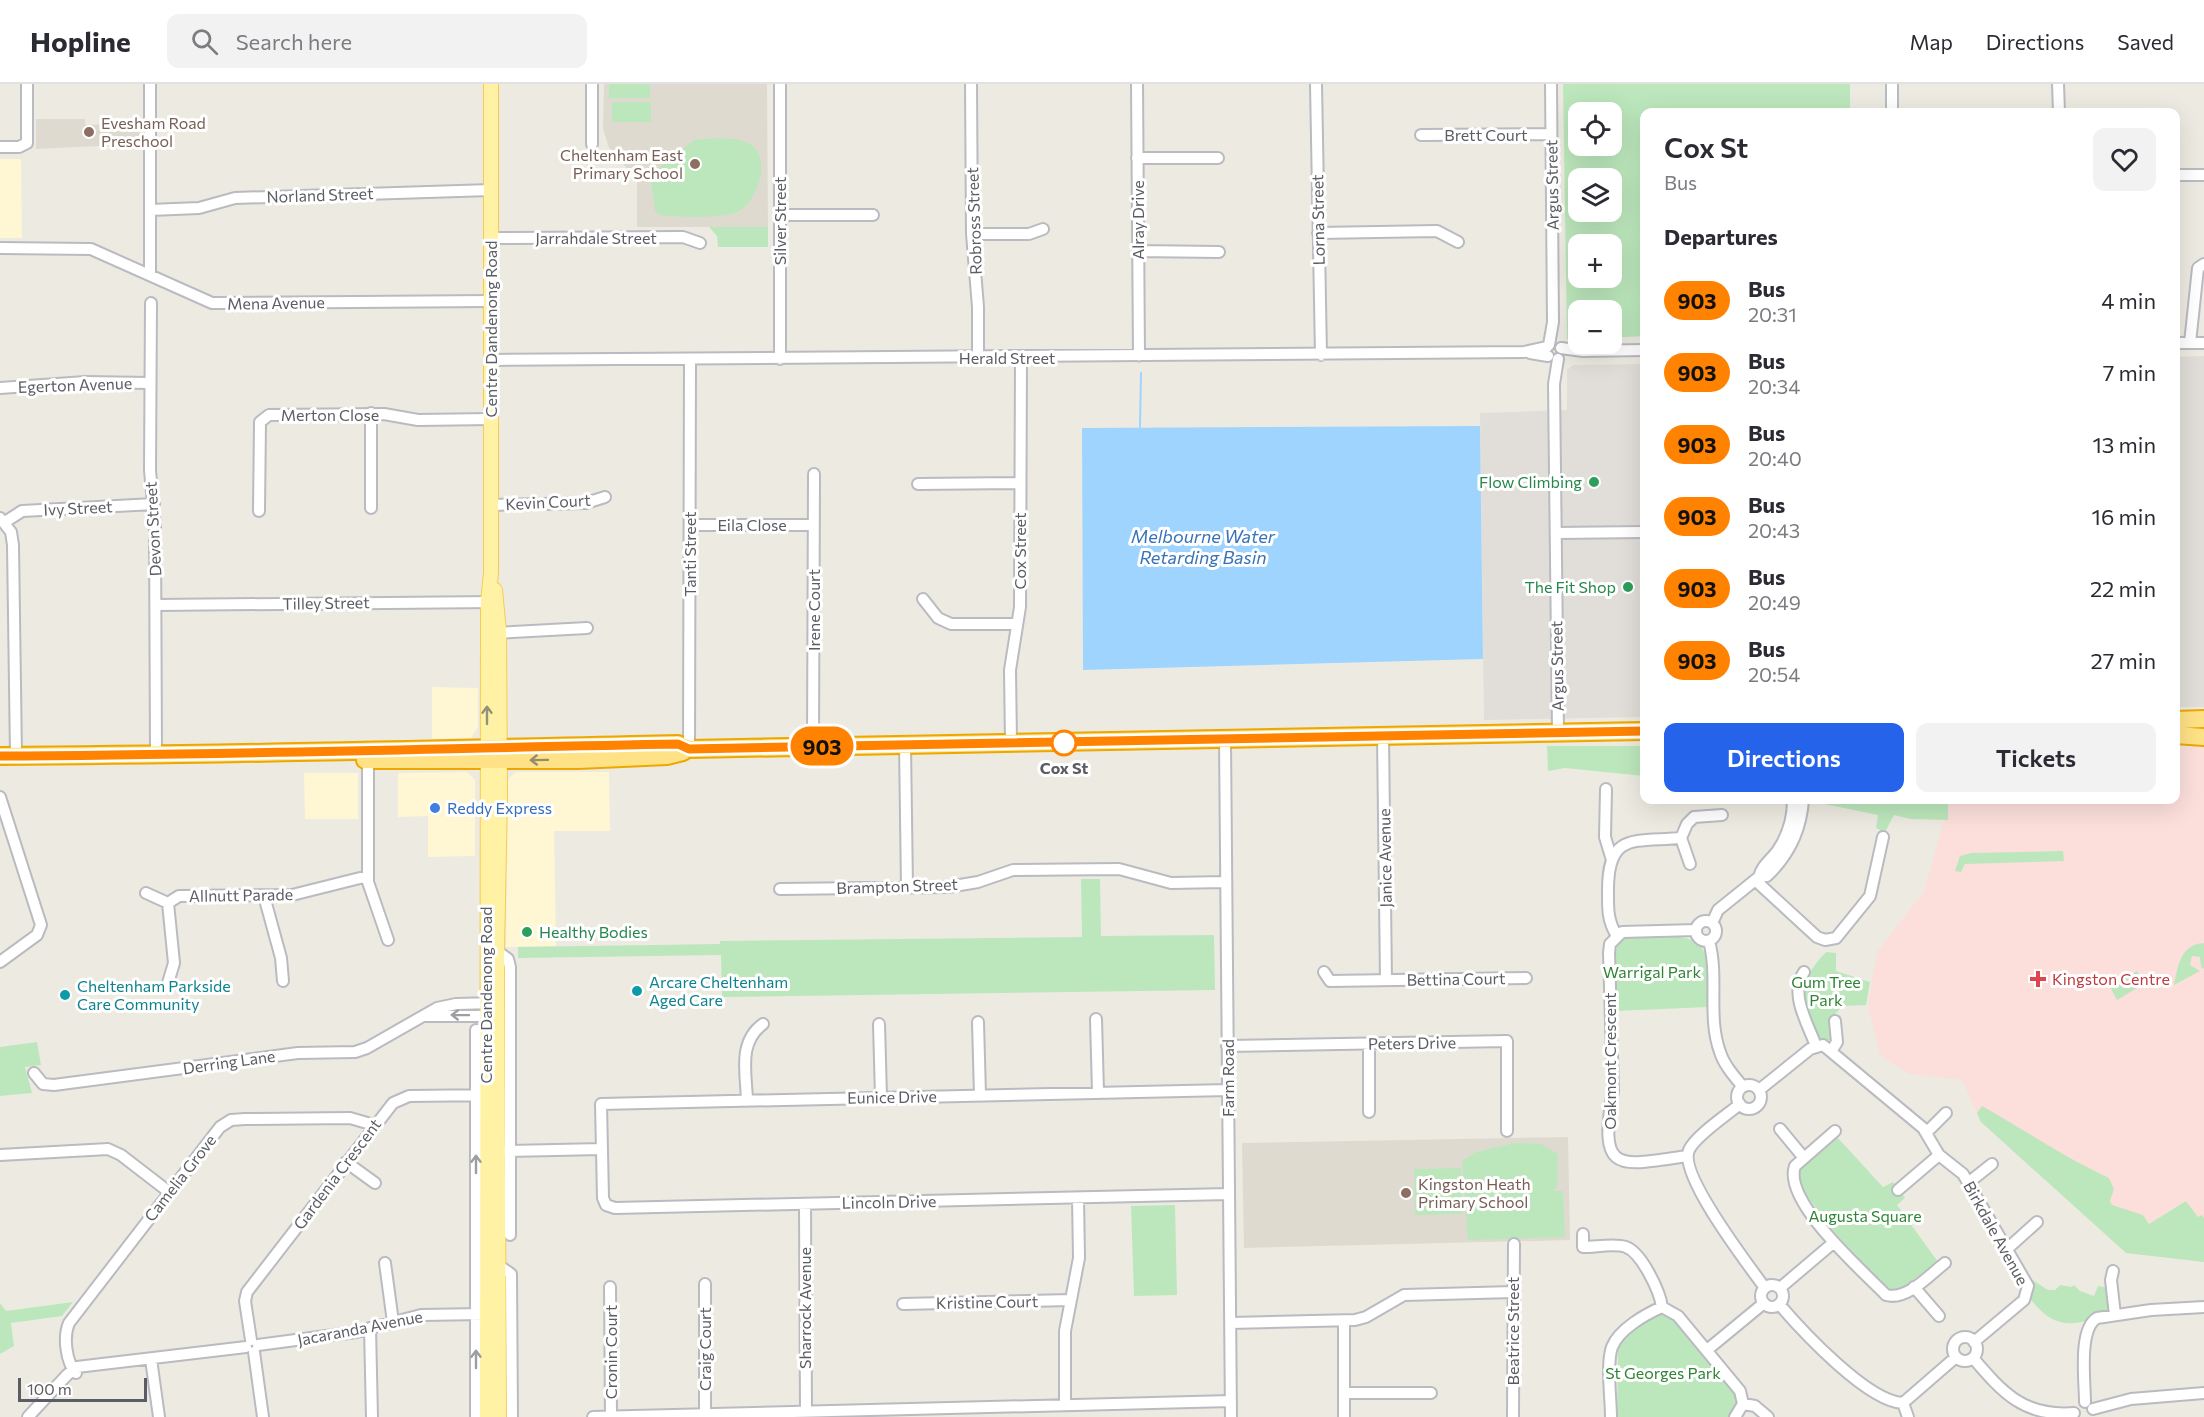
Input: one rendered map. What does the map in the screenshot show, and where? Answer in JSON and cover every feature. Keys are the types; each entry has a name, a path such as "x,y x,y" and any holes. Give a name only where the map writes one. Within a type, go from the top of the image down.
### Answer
{"highway":[{"path":"2180,720 2204,719"},
{"path":"8,756 317,754 673,756 689,749 1640,731"},
{"path":"2180,735 2204,737"}],"main road":[{"name":"Centre Dandenong Road","path":"491,84 492,1010"},
{"name":"Centre Dandenong Road","path":"493,754 497,951 486,1095 498,1151 506,1232 487,1314 499,1417"},
{"name":"Centre Dandenong Road","path":"487,1417 487,1314 498,1151"}],"street":[{"path":"0,147 22,146 27,140 27,84"},
{"path":"150,84 150,275"},
{"path":"592,84 592,144"},
{"name":"Silver Street","path":"780,84 780,359"},
{"name":"Robross Street","path":"971,84 972,234 978,307 978,358"},
{"name":"Alray Drive","path":"1137,84 1139,356"},
{"name":"Lorna Street","path":"1317,84 1321,355"},
{"name":"Argus Street","path":"1551,84 1558,732"},
{"path":"1892,84 1892,108"},
{"path":"2058,84 2059,108"},
{"name":"Brett Court","path":"1421,135 1551,134"},
{"path":"1137,158 1218,158"},
{"path":"2180,175 2204,175"},
{"name":"Norland Street","path":"150,210 199,208 235,198 491,190"},
{"path":"780,215 873,215"},
{"path":"972,234 1029,234 1043,229"},
{"path":"1318,233 1437,231 1458,242"},
{"name":"Jarrahdale Street","path":"491,238 683,237 700,243"},
{"name":"Mena Avenue","path":"0,248 91,249 219,304 491,301"},
{"path":"1138,251 1219,252"},
{"path":"2190,343 2198,268 2204,264"},
{"name":"Devon Street","path":"151,303 150,470 154,504 156,756"},
{"path":"2180,343 2204,343"},
{"name":"Herald Street","path":"491,360 1021,358 1640,350"},
{"name":"Cox Street","path":"1011,743 1010,670 1020,607 1021,358"},
{"name":"Tanti Street","path":"689,749 690,359"},
{"name":"Egerton Avenue","path":"0,388 85,382 150,382"},
{"path":"371,414 371,508"},
{"name":"Merton Close","path":"259,511 260,422 268,415 371,414 418,420 491,419"},
{"name":"Irene Court","path":"813,746 814,474"},
{"path":"918,484 1020,483"},
{"name":"Kevin Court","path":"491,505 586,503 604,497"},
{"name":"Ivy Street","path":"3,520 22,511 154,504"},
{"path":"3,520 11,532 13,545 8,756"},
{"name":"Eila Close","path":"690,525 814,525"},
{"path":"1556,533 1640,532"},
{"path":"923,599 938,618 951,624 1017,624"},
{"name":"Tilley Street","path":"156,605 492,602"},
{"path":"493,633 587,628"},
{"name":"Janice Avenue","path":"1383,736 1386,980"},
{"name":"Farm Road","path":"1225,740 1231,1417"},
{"path":"905,745 907,887"},
{"path":"368,755 368,876 370,889 388,939"},
{"path":"1606,789 1605,837 1611,857"},
{"path":"0,797 41,925 37,935 0,962"},
{"path":"1757,878 1761,868 1778,850 1787,833 1792,804"},
{"path":"1743,1087 1725,1063 1716,1037 1713,956 1710,941 1716,933 1712,923 1718,910 1757,878 1767,876 1791,846 1799,826 1802,804"},
{"path":"1690,864 1681,838 1687,824 1694,817 1722,815"},
{"path":"1757,878 1817,937 1825,940 1836,938 1870,896 1883,837"},
{"path":"1681,838 1626,844 1611,857 1608,867 1608,920 1617,936 1630,931 1696,930"},
{"name":"Brampton Street","path":"780,889 948,887 978,882 1013,870 1119,869 1171,883 1226,882"},
{"name":"Allnutt Parade","path":"168,903 179,896 292,895 368,876"},
{"name":"Allnutt Parade","path":"146,892 168,903"},
{"path":"264,896 281,958 283,981"},
{"name":"Allnutt Parade","path":"168,903 174,963 168,983"},
{"path":"1696,930 1701,922 1712,923"},
{"path":"1696,930 1700,939 1710,941"},
{"name":"Oakmont Crescent","path":"1617,936 1611,944 1609,953 1613,1091 1610,1109 1611,1151 1615,1159 1624,1164 1663,1162 1687,1156"},
{"name":"Centre Dandenong Road","path":"497,951 508,959 509,972 498,1151"},
{"name":"Bettina Court","path":"1324,972 1330,981 1526,978"},
{"path":"1759,1090 1816,1046 1799,1002 1800,978 1804,972"},
{"name":"Derring Lane","path":"34,1072 44,1084 54,1085 291,1054 355,1052 367,1048 422,1016 492,1010"},
{"path":"1095,1019 1098,1092"},
{"path":"1832,1050 1837,1042 1834,1021"},
{"path":"978,1022 980,1095"},
{"path":"747,1100 746,1044 753,1031 763,1024"},
{"path":"879,1024 881,1097"},
{"name":"Centre Dandenong Road","path":"476,1030 486,1095 487,1314 476,1417"},
{"name":"Peters Drive","path":"1227,1046 1507,1041 1508,1131"},
{"path":"1369,1044 1370,1112"},
{"name":"Birkdale Avenue","path":"1816,1046 1823,1045 1832,1050 1927,1132 1939,1155 1956,1167 1968,1183 2025,1279 2027,1294 1974,1342"},
{"path":"1752,1086 1759,1090 1761,1100 1756,1106 1746,1108 1740,1104 1738,1093 1743,1087 1752,1086"},
{"name":"Eunice Drive","path":"602,1149 601,1104 1228,1090"},
{"name":"Gardenia Crescent","path":"263,1417 245,1301 247,1292 393,1103 405,1097 486,1095"},
{"path":"1740,1104 1694,1143 1687,1156 1689,1167 1712,1213 1765,1288"},
{"path":"1927,1132 1946,1113"},
{"name":"Camelia Grove","path":"75,1370 67,1343 66,1330 71,1320 216,1131 228,1122 245,1119 357,1120 371,1129"},
{"path":"1780,1129 1804,1158"},
{"path":"1835,1131 1795,1166 1792,1182 1833,1243 1886,1295 1898,1296 1914,1287 1945,1263"},
{"path":"0,1155 108,1149 121,1155 169,1192"},
{"path":"498,1151 602,1149"},
{"name":"Lincoln Drive","path":"602,1149 603,1198 611,1208 1229,1194"},
{"path":"1898,1190 1939,1155"},
{"path":"346,1162 375,1183"},
{"path":"1968,1183 1992,1164"},
{"path":"1065,1405 1065,1331 1079,1258 1078,1198"},
{"name":"Sharrock Avenue","path":"805,1204 806,1412"},
{"path":"2007,1249 2037,1222"},
{"path":"1583,1234 1580,1247 1626,1247 1635,1253 1660,1292 1662,1307"},
{"path":"1780,1288 1833,1243"},
{"name":"Beatrice Street","path":"1513,1417 1514,1244"},
{"path":"385,1263 393,1322"},
{"name":"Centre Dandenong Road","path":"498,1265 511,1274 512,1417"},
{"path":"2113,1271 2111,1280 2115,1315"},
{"name":"Craig Court","path":"705,1284 705,1414"},
{"path":"1764,1303 1762,1296 1765,1288 1772,1285 1780,1288 1783,1295 1779,1304"},
{"name":"Cronin Court","path":"610,1287 611,1417"},
{"path":"1914,1287 1939,1316"},
{"path":"1231,1323 1344,1321 1366,1317 1404,1295 1513,1292"},
{"name":"Kristine Court","path":"903,1304 1071,1300"},
{"path":"1764,1303 1772,1306 1779,1304"},
{"path":"1707,1350 1764,1303"},
{"path":"1779,1304 1843,1369 1890,1403 1903,1403 1956,1357"},
{"path":"1662,1307 1677,1316 1740,1391 1743,1404 1735,1417"},
{"path":"1611,1417 1612,1347 1617,1338 1639,1320 1662,1307"},
{"path":"2090,1409 2087,1328 2097,1318 2204,1307"},
{"name":"Jacaranda Avenue","path":"28,1417 75,1370 370,1329 421,1315 487,1314"},
{"path":"1344,1321 1344,1417"},
{"path":"370,1329 372,1417"},
{"path":"1964,1338 1974,1342 1977,1349 1973,1358 1965,1361 1956,1357 1953,1350 1957,1341 1964,1338"},
{"path":"1973,1358 1998,1388 2025,1407 2060,1414 2075,1415 2078,1404 2090,1409 2131,1399 2204,1393"},
{"path":"151,1359 159,1417"},
{"path":"1344,1393 1431,1393"},
{"path":"592,1417 767,1415 806,1412 1231,1401"},
{"path":"1903,1403 1908,1417"},
{"path":"1743,1404 1755,1406 1768,1417"}],"shaded area":[{"name":"Cheltenham East Primary School","path":"604,84 767,84 768,227 637,227 637,180 609,148 603,129"},
{"name":"Evesham Road Preschool","path":"36,119 85,119 85,125 142,123 141,144 36,149"},
{"path":"0,159 21,159 22,238 0,238"},
{"path":"2204,356 2204,707 2180,707 2180,357"},
{"path":"1640,364 1640,717 1484,720 1480,413 1567,410 1567,370 1573,365"},
{"path":"432,687 478,688 478,727 471,738 432,739"},
{"name":"Kingston Centre","path":"2180,746 2204,747 2204,1262 2126,1253 1981,1122 1962,1080 1909,1074 1880,1055 1868,1005 1877,952 1924,891 1944,820 1944,804 2180,804"},
{"path":"467,772 475,780 475,856 428,857 428,816 398,817 398,773"},
{"path":"516,772 609,772 610,831 554,831 556,946 506,947 508,779"},
{"path":"304,773 358,773 358,819 305,819"},
{"name":"Kingston Heath Primary School","path":"1568,1137 1570,1240 1244,1248 1242,1143"}],"green space":[{"path":"609,84 650,84 650,98 609,98"},
{"path":"1563,84 1850,84 1850,108 1640,108 1640,336 1622,337 1622,300 1568,300 1567,339"},
{"path":"612,102 651,102 651,122 612,122"},
{"path":"718,138 746,142 759,154 760,180 747,205 734,213 714,216 662,216 655,211 651,181 654,172 694,140"},
{"path":"709,227 768,227 768,247 718,247 717,236"},
{"path":"1547,746 1640,746 1640,776 1565,768 1548,771"},
{"path":"1824,804 1948,804 1948,820 1911,819 1894,815 1885,832 1876,828 1878,815"},
{"path":"2063,851 2064,861 1965,864 1961,872 1955,871 1960,856 1971,853"},
{"path":"1081,879 1100,879 1101,936 1214,935 1215,990 722,997 721,955 518,958 518,947 720,944 720,941 1082,937"},
{"name":"Warrigal Park","path":"1643,934 1682,937 1701,947 1706,956 1708,968 1709,1007 1616,1011 1615,953 1620,938"},
{"path":"2204,943 2204,969 2201,967 2200,957 2192,956 2190,965 2200,971 2174,985 2179,963 2185,951 2196,944"},
{"name":"Gum Tree Park","path":"1826,952 1836,953 1836,971 1870,982 1866,1005 1843,1006 1831,1018 1832,1040 1819,1040 1808,1015 1805,994 1810,973"},
{"path":"2137,971 2144,984 2117,1000 2110,987"},
{"path":"37,1042 41,1065 25,1067 32,1093 0,1096 0,1047"},
{"path":"1982,1106 2061,1153 2109,1178 2114,1189 2110,1201 2112,1205 2143,1215 2149,1224 2186,1201 2198,1217 2202,1215 2204,1218 2204,1262 2126,1253 1981,1122 1977,1113"},
{"name":"Augusta Square","path":"1837,1137 1883,1187 1893,1182 1905,1198 1897,1205 1938,1262 1899,1290 1889,1292 1830,1227 1796,1181 1805,1161"},
{"path":"1514,1143 1541,1144 1558,1154 1557,1186 1553,1191 1563,1191 1565,1237 1468,1240 1462,1161 1476,1152"},
{"path":"1461,1168 1462,1214 1415,1215 1414,1169"},
{"path":"1175,1205 1177,1295 1134,1296 1131,1206"},
{"path":"2031,1279 2048,1290 2055,1290 2060,1285 2071,1287 2074,1285 2080,1291 2094,1296 2098,1286 2109,1288 2111,1311 2077,1323 2057,1321 2038,1308 2029,1297"},
{"path":"73,1302 62,1316 11,1323 14,1346 0,1354 0,1303 6,1311"},
{"name":"St Georges Park","path":"1655,1312 1671,1313 1739,1394 1740,1402 1732,1417 1617,1417 1618,1345"}],"water":[{"name":"Melbourne Water Retarding Basin","path":"1480,426 1483,659 1083,670 1082,428"}],"waterway":[{"path":"1140,427 1141,373"}],"bus line":[{"name":"903","path":"0,756 317,754 378,749 678,744 689,749 1640,731"}],"place":[{"name":"Evesham Road Preschool","path":"89,132"},
{"name":"Cheltenham East Primary School","path":"695,164"},
{"name":"Flow Climbing","path":"1594,482"},
{"name":"The Fit Shop","path":"1628,587"},
{"name":"Cox St","path":"1064,743"},
{"name":"Reddy Express","path":"435,808"},
{"name":"Healthy Bodies","path":"527,932"},
{"name":"Kingston Centre","path":"2038,979"},
{"name":"Arcare Cheltenham Aged Care","path":"637,991"},
{"name":"Cheltenham Parkside Care Community","path":"65,995"},
{"name":"Kingston Heath Primary School","path":"1406,1193"}]}
